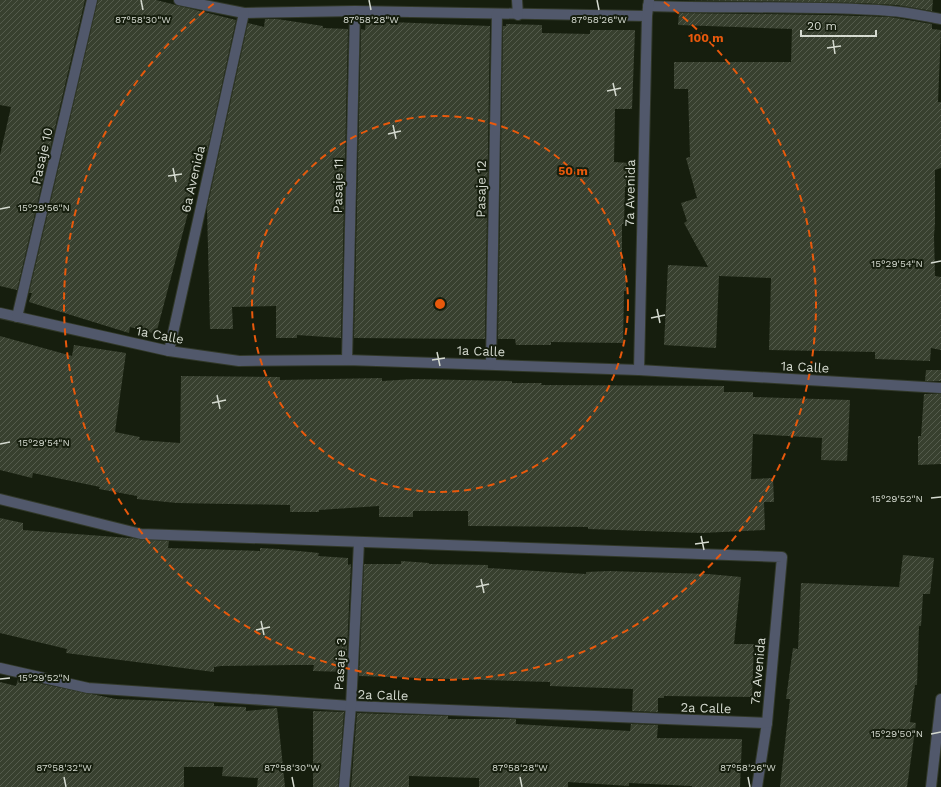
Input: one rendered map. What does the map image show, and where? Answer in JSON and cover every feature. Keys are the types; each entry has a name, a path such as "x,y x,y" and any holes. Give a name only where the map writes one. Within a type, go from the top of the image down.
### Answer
{"street":[{"name":"Pasaje 10","path":"17,317 92,0"},
{"path":"179,0 244,13 355,11 518,15 648,8 721,9 824,7 891,11 941,19"},
{"path":"517,0 518,15"},
{"name":"7a Avenida","path":"640,370 648,8"},
{"name":"Pasaje 11","path":"347,360 355,11"},
{"name":"6a Avenida","path":"169,351 244,13"},
{"name":"Pasaje 12","path":"491,364 497,14"},
{"name":"1a Calle","path":"0,313 169,351 240,361 347,360 491,364 640,370 941,388"},
{"path":"0,499 141,534 359,542"},
{"name":"7a Avenida","path":"359,542 782,557 766,723 757,787"},
{"name":"Pasaje 3","path":"344,787 351,706 359,542"},
{"name":"2a Calle","path":"0,668 88,688 351,706 766,723"},
{"path":"931,787 941,699"}],"building":[{"path":"0,0 85,0 17,290 0,286 0,155 11,107 0,105"},
{"path":"98,0 156,0 236,20 207,152 205,149 156,334 130,327 129,333 29,302 32,293 29,293"},
{"path":"680,0 933,0 932,11 897,5 860,3"},
{"path":"679,13 890,17 932,24 932,29 941,30 938,102 941,102 941,168 935,170 934,236 935,276 941,277 941,350 931,348 930,361 875,359 875,352 769,350 771,278 719,276 716,348 664,345 668,265 708,267 684,223 687,221 681,203 697,198 686,158 690,157 688,89 674,89 674,62 791,62 792,29 678,25"},
{"path":"265,19 277,19 323,26 323,28 348,29 341,338 297,335 297,338 276,338 276,306 232,307 233,329 210,329 207,208 248,23 264,27"},
{"path":"366,21 490,26 485,339 354,338 361,29 365,30"},
{"path":"506,24 542,25 542,33 590,34 590,30 635,30 632,109 615,109 614,162 630,163 630,187 625,187 624,224 622,224 622,268 626,268 623,343 551,342 551,345 516,345 515,339 498,339 503,26 506,26"},
{"path":"0,336 72,356 74,345 126,353 115,432 140,437 139,440 180,443 181,376 280,377 280,380 382,378 382,381 414,379 512,381 512,383 542,383 541,385 724,386 724,392 753,392 753,397 850,400 847,461 821,460 822,438 753,434 751,479 773,478 774,502 764,502 765,530 702,533 588,529 588,527 468,526 468,511 413,511 413,517 379,517 379,506 319,510 319,512 290,512 290,505 177,503 137,499 137,496 99,489 100,487 33,473 32,478 0,470"},
{"path":"926,370 941,370 941,381 925,381"},
{"path":"924,394 941,394 941,464 918,465 918,436 921,436"},
{"path":"0,518 23,523 23,530 169,541 168,548 260,551 260,548 278,549 319,553 318,556 348,558 348,565 351,564 346,672 313,671 314,665 294,665 221,666 214,667 214,672 66,653 67,649 0,633"},
{"path":"903,555 934,558 930,594 923,594 921,626 919,626 917,685 915,685 910,722 916,723 907,787 780,787 790,699 786,699 793,648 798,649 801,583 899,587"},
{"path":"401,561 429,564 488,565 488,568 586,574 586,572 609,571 708,574 741,577 734,644 754,644 752,697 664,696 664,698 658,698 658,712 632,711 633,689 550,686 550,682 359,676 364,564 401,564"},
{"path":"18,679 116,699 214,703 214,706 246,707 246,711 277,708 285,787 257,787 258,778 222,776 223,767 184,767 184,787 0,787 0,682 16,686"},
{"path":"313,711 344,712 338,787 313,787"},
{"path":"357,713 448,716 448,719 516,719 516,724 630,731 631,724 658,725 657,738 742,739 740,787 692,787 629,783 629,786 568,782 568,787 479,787 479,778 409,776 409,787 351,787"}]}
